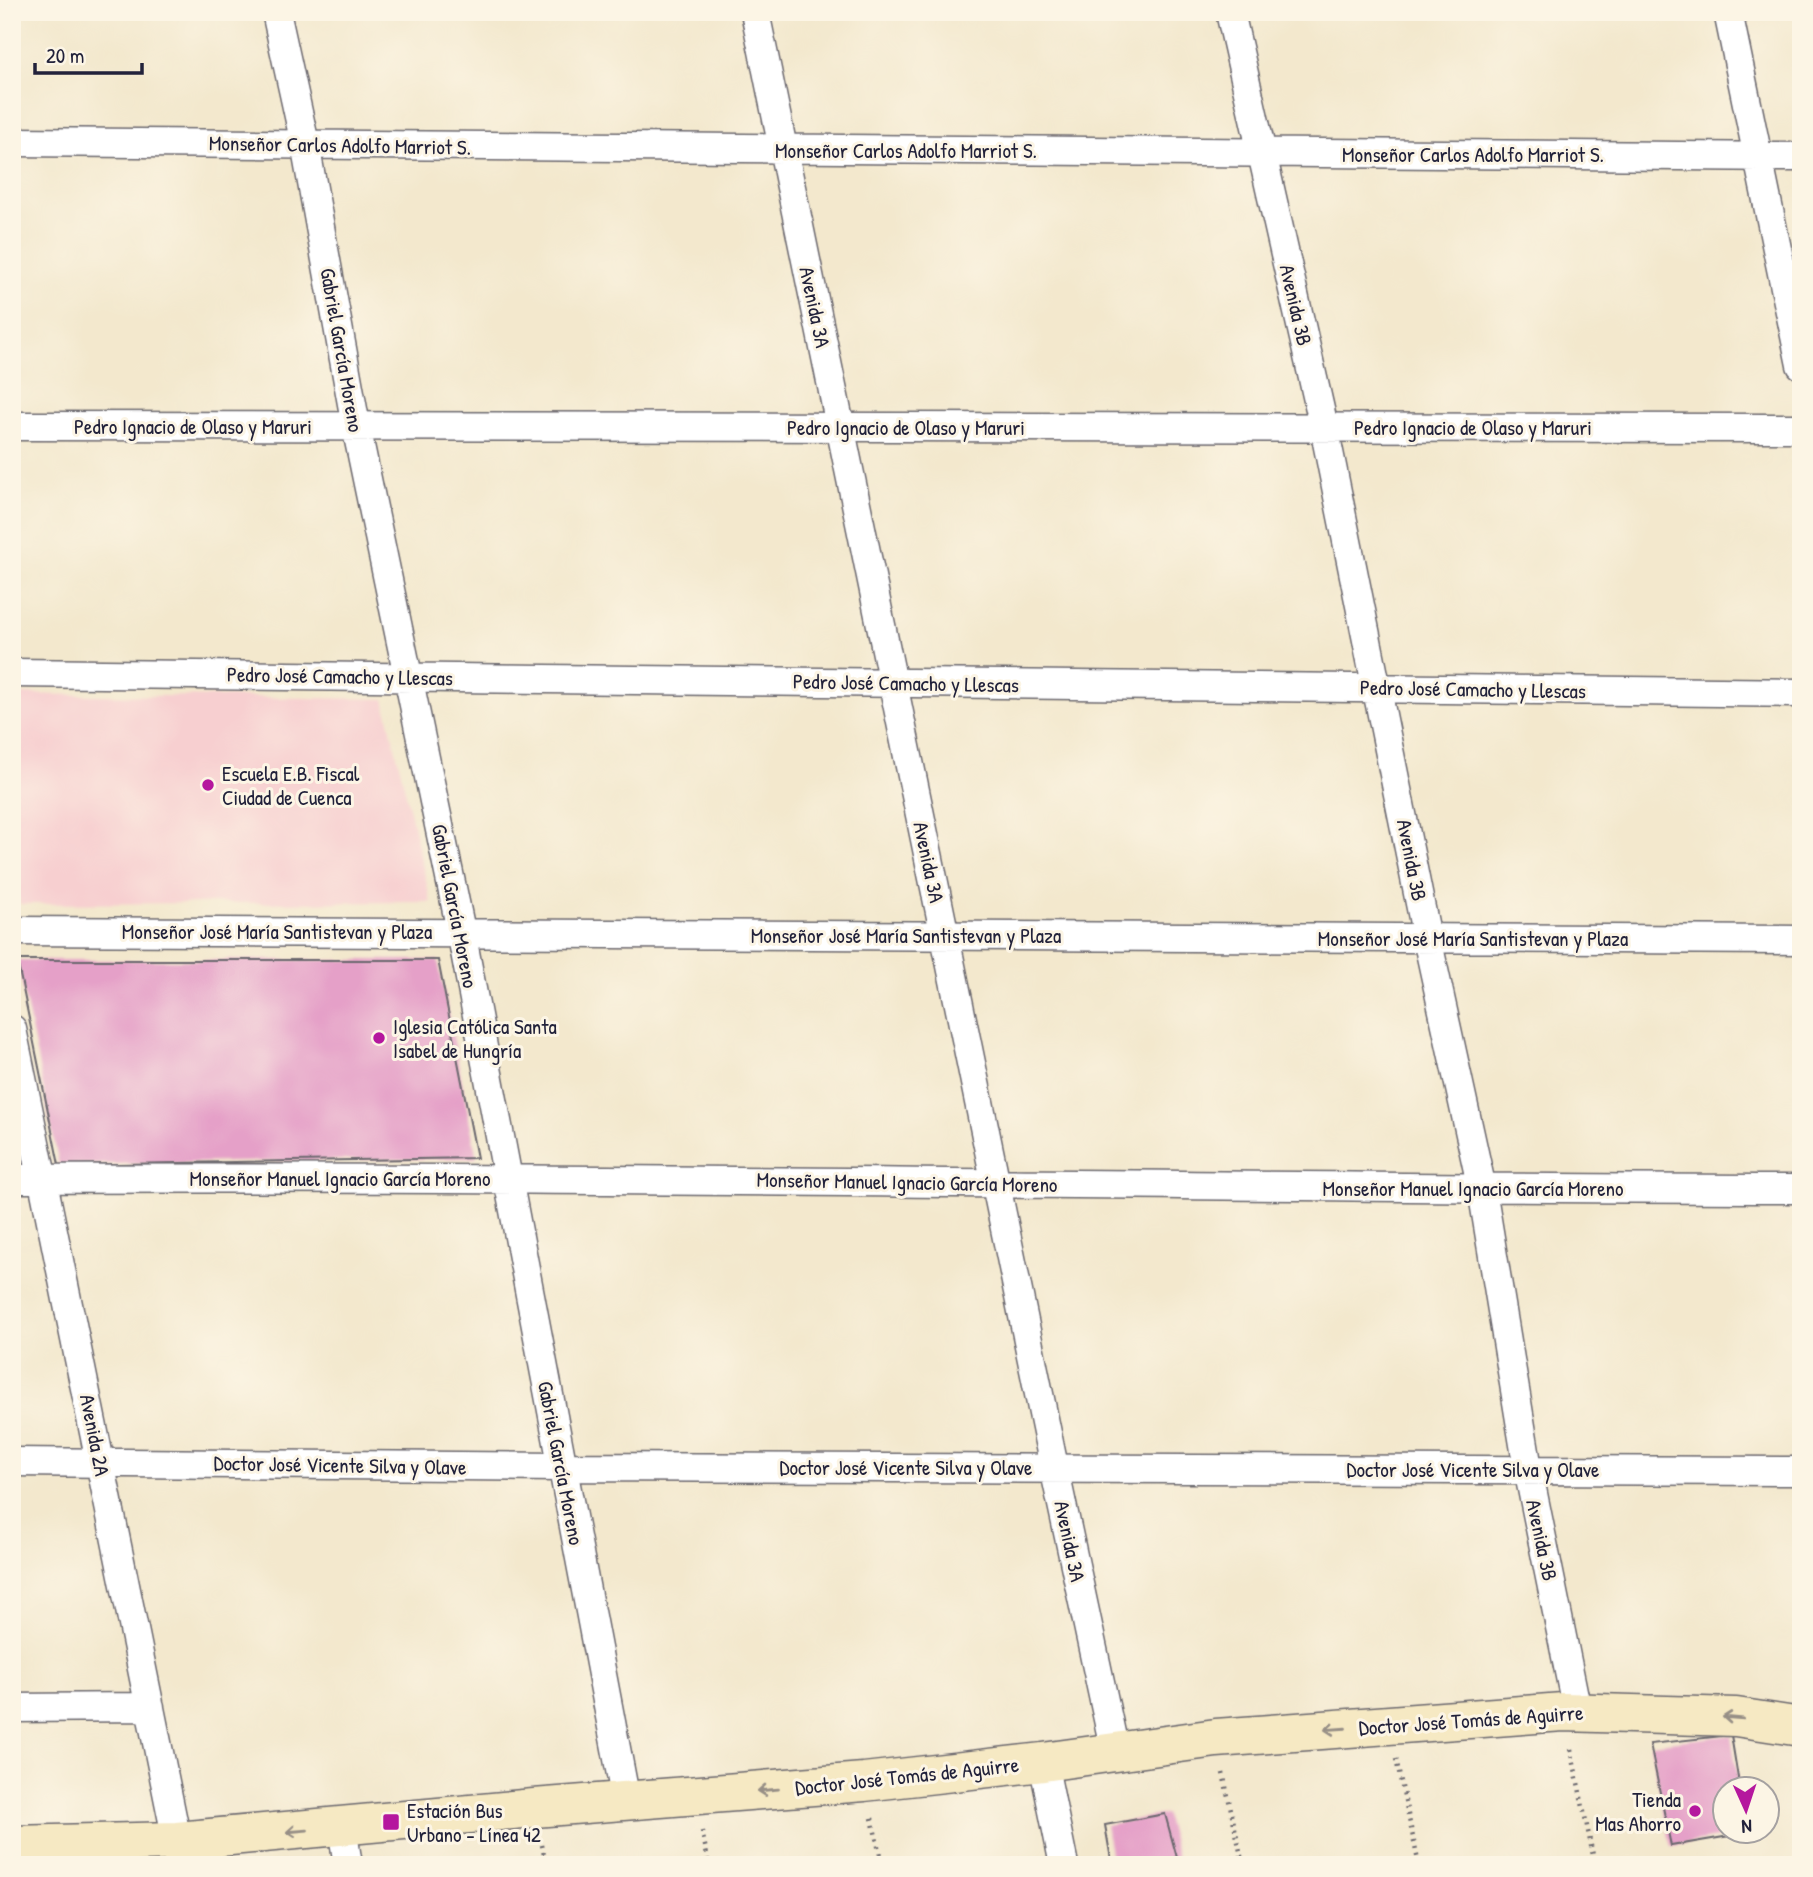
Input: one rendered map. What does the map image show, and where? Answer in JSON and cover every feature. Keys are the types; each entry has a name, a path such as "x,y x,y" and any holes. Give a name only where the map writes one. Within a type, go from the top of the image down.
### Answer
{"street":[{"name":"Gabriel García Moreno","path":"276,12 305,144 356,426 461,931 626,1801"},
{"name":"Avenida 3A","path":"755,12 944,936 1115,1752"},
{"name":"Avenida 3B","path":"1230,12 1324,427 1427,938 1482,1189 1570,1711"},
{"path":"1728,12 1801,365"},
{"name":"Monseñor Carlos Adolfo Marriot S.","path":"12,142 1801,157"},
{"name":"Pedro Ignacio de Olaso y Maruri","path":"12,425 1801,428"},
{"name":"Pedro José Camacho y Llescas","path":"12,673 1801,692"},
{"name":"Monseñor José María Santistevan y Plaza","path":"12,931 461,931 1801,940"},
{"name":"Avenida 2A","path":"12,1029 177,1841"},
{"name":"Monseñor Manuel Ignacio García Moreno","path":"12,1179 507,1178 1482,1189 1801,1189"},
{"name":"Doctor José Vicente Silva y Olave","path":"12,1462 562,1467 1801,1471"},
{"path":"12,1708 150,1707"},
{"name":"Doctor José Tomás de Aguirre","path":"12,1845 177,1841 342,1827 864,1782 1044,1762 1216,1738 1570,1711 1736,1717 1801,1727"},
{"path":"1044,1762 1063,1865"},
{"path":"342,1827 348,1865"}],"path":[{"path":"1570,1711 1595,1865"},
{"path":"1389,1725 1419,1865"},
{"path":"1216,1738 1243,1865"},
{"path":"864,1782 882,1865"}],"shaded area":[{"name":"Escuela E.B. Fiscal Ciudad de Cuenca","path":"12,694 384,699 431,902 20,904 12,870"}],"building":[{"path":"17,960 438,960 477,1158 59,1165"},
{"name":"Tienda Mas Ahorro","path":"1731,1735 1738,1776 1712,1776 1712,1839 1671,1846 1650,1744"},
{"path":"1165,1814 1179,1865 1112,1865 1105,1825"}],"place":[{"name":"Escuela E.B. Fiscal Ciudad de Cuenca","path":"208,785"},
{"name":"Iglesia Católica Santa Isabel de Hungría","path":"379,1038"},
{"name":"Tienda Mas Ahorro","path":"1695,1811"},
{"name":"Estación Bus Urbano - Línea 42","path":"391,1822"}]}
